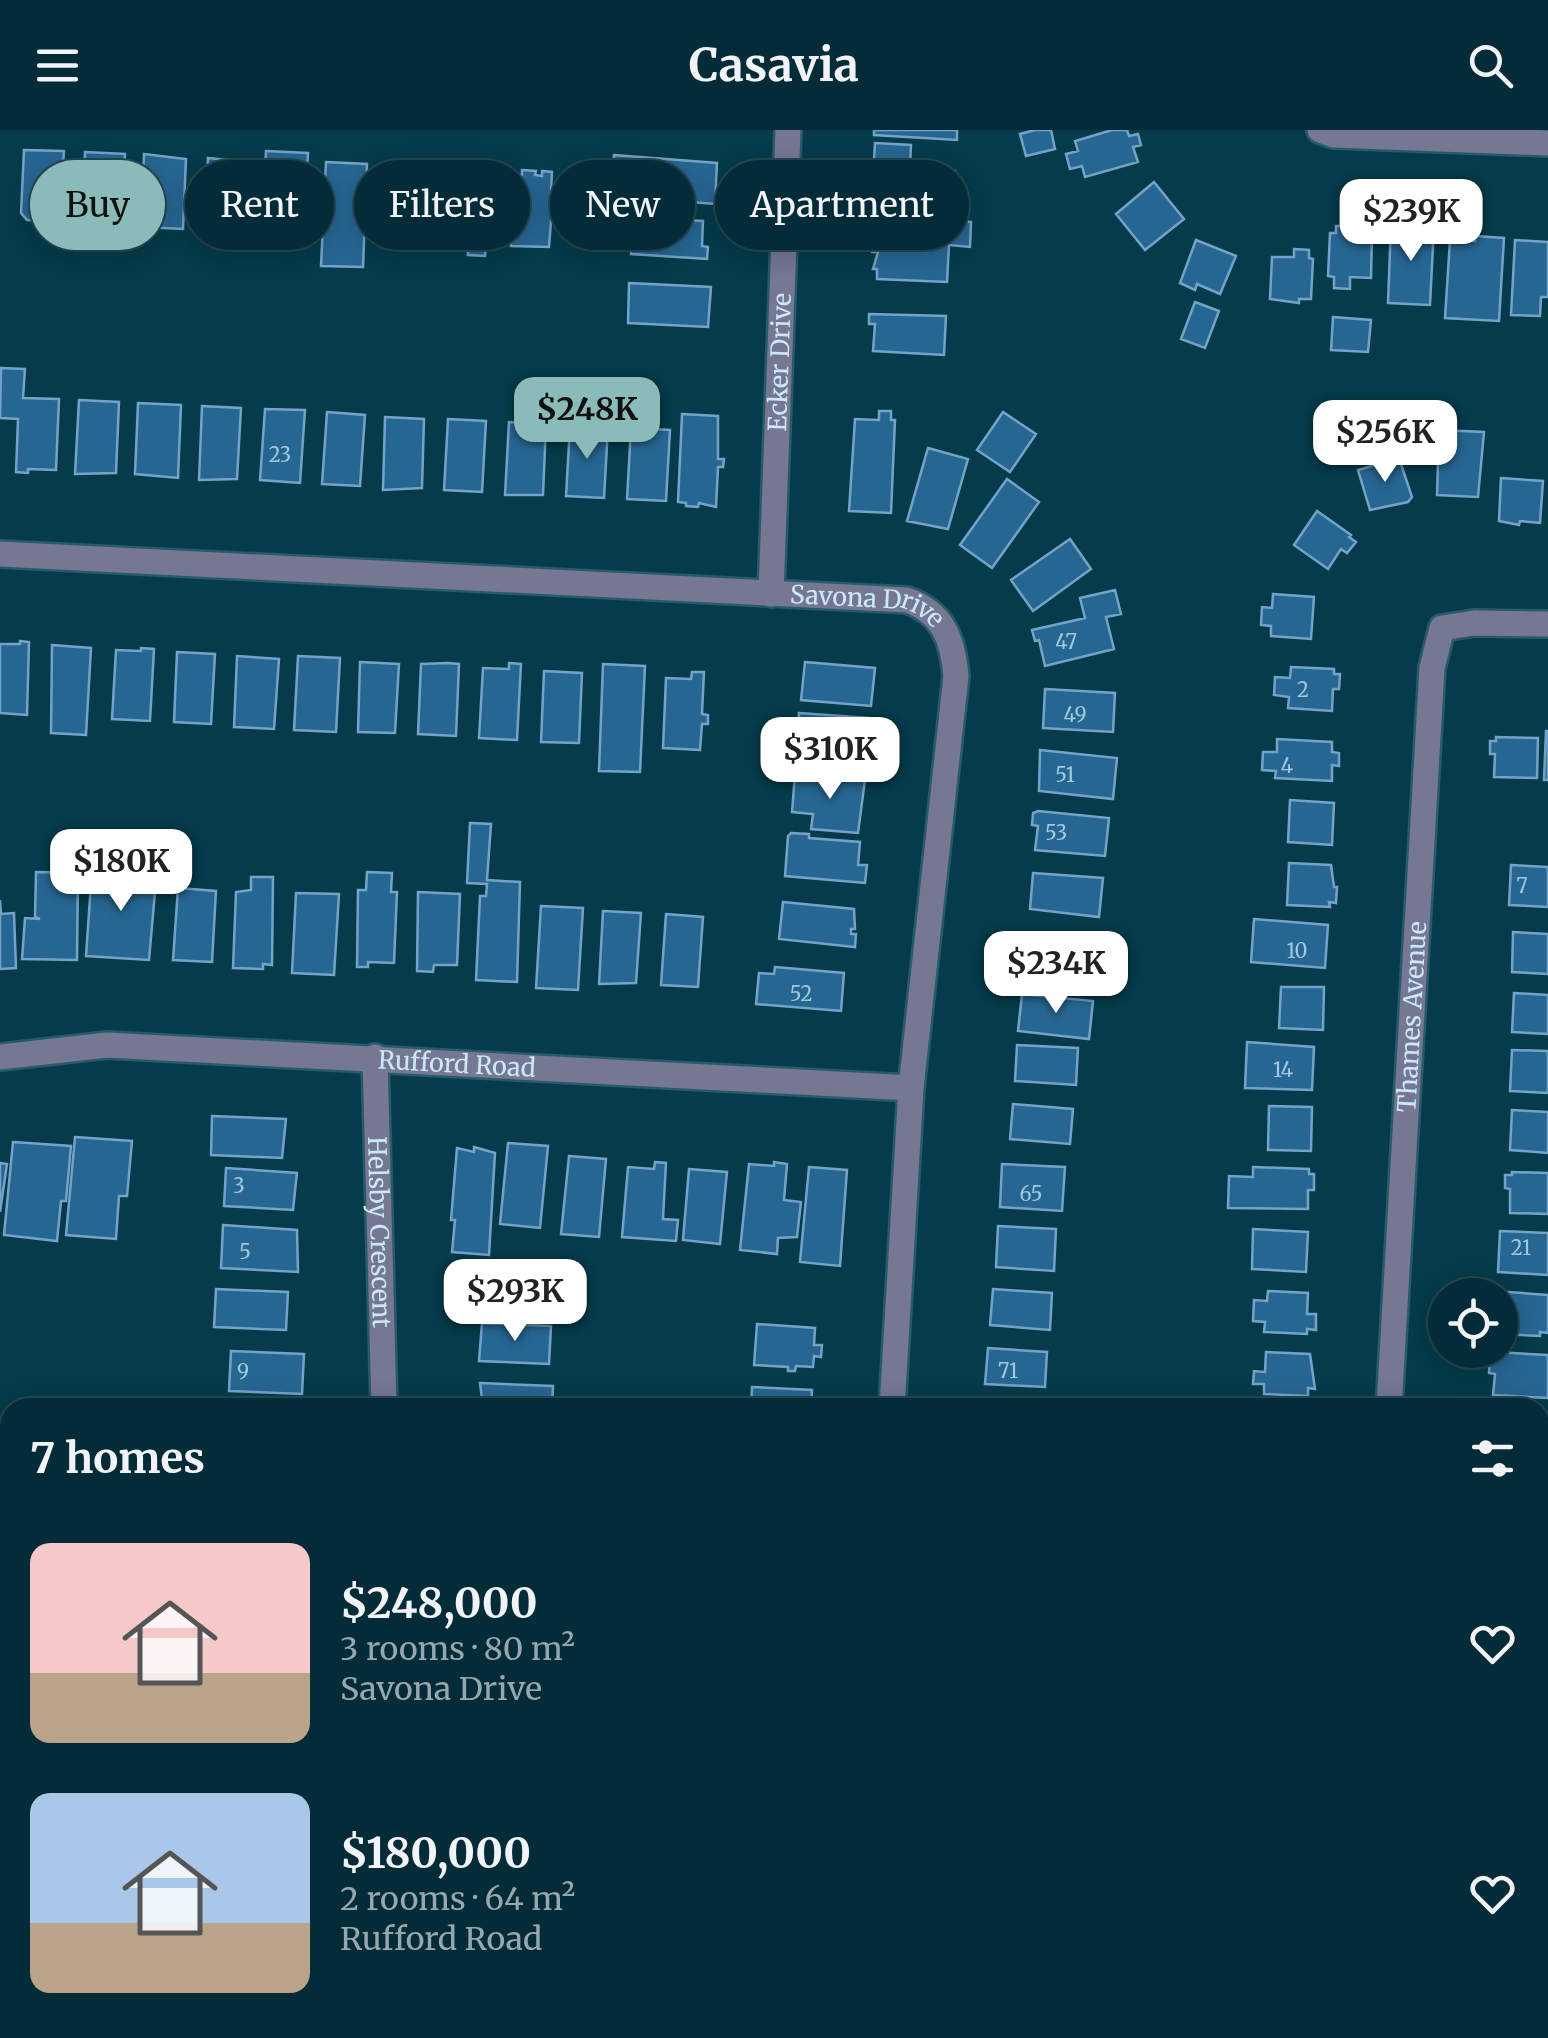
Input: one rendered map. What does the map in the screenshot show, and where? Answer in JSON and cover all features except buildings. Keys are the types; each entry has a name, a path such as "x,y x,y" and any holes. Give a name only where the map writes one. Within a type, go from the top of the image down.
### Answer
{"street":[{"name":"Ecker Drive","path":"770,594 788,130"},
{"path":"1320,130 1334,135 1548,143"},
{"name":"Savona Drive","path":"0,554 907,600 939,622 953,642 956,676 911,1088 893,1398"},
{"name":"Thames Avenue","path":"1389,1398 1432,668 1442,628 1474,623 1548,624"},
{"name":"Rufford Road","path":"0,1057 106,1045 911,1088"},
{"name":"Helsby Crescent","path":"375,1057 384,1398"}]}
